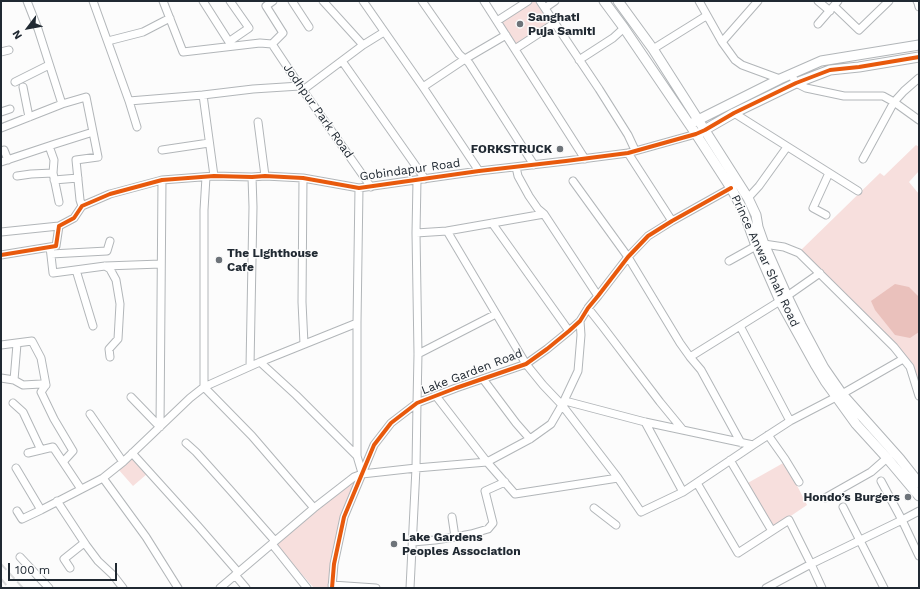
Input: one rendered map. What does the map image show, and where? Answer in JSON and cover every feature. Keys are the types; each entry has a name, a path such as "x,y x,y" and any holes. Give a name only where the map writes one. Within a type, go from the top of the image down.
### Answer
{"main road":[{"name":"Prince Anwar Shah Road","path":"604,1 696,134 731,188 760,245 784,298 801,325 856,424 919,496"},
{"name":"Prince Anwar Shah Road","path":"618,1 653,49 748,198 756,215 760,245"},
{"path":"689,125 780,79 822,61 919,45"},
{"name":"Gobindapur Road","path":"696,134 734,113 796,83 830,70 919,57"},
{"name":"Prince Anwar Shah Road","path":"839,395 900,459 919,483"}],"street":[{"path":"27,1 38,29 62,104"},
{"path":"93,1 137,127"},
{"path":"163,1 183,52 231,44 272,44 283,33 264,4 273,1"},
{"path":"204,1 231,44"},
{"path":"230,1 249,28 231,44"},
{"path":"292,1 309,27"},
{"path":"323,1 363,45"},
{"path":"363,1 423,86 479,171"},
{"path":"422,1 459,54 469,63 534,165"},
{"path":"484,1 585,159"},
{"path":"497,21 528,1"},
{"path":"540,1 628,135 632,151 672,221"},
{"path":"545,8 555,1"},
{"path":"699,1 706,16 735,60 742,65 780,79"},
{"path":"722,42 758,1"},
{"path":"818,1 834,6 859,30 888,1"},
{"path":"917,1 919,7"},
{"path":"818,24 834,6"},
{"path":"653,49 706,16"},
{"path":"108,41 143,32 170,18"},
{"path":"515,49 555,23"},
{"path":"579,60 613,38 624,28"},
{"path":"129,101 253,89 301,88 384,32"},
{"path":"423,86 506,35"},
{"name":"Jodhpur Park Road","path":"272,44 301,88 371,187"},
{"path":"342,61 425,179"},
{"path":"15,82 49,65"},
{"path":"791,74 796,83 806,88 844,96 883,96 919,120"},
{"path":"863,159 894,102 919,78"},
{"path":"23,86 29,117"},
{"path":"203,95 209,143 210,176 204,210 204,387 252,436 314,508"},
{"path":"1,128 62,104 86,97 98,156 76,160 80,200 82,206"},
{"path":"1,112 10,109"},
{"path":"734,113 829,174 858,190"},
{"path":"258,122 265,176"},
{"path":"4,150 4,161 93,132"},
{"name":"Gobindapur Road","path":"59,226 74,218 82,206 110,194 162,180 210,176 265,176 303,178 359,188 371,187 479,171 585,159 632,151 696,134"},
{"path":"162,150 209,143"},
{"path":"49,146 54,160 53,173 59,202"},
{"path":"748,198 759,186 787,147"},
{"path":"516,167 518,176 529,196 538,209 544,214 598,296"},
{"path":"17,176 53,173"},
{"path":"826,215 813,208 829,174"},
{"path":"250,366 253,207 252,177"},
{"path":"54,180 78,178"},
{"path":"303,178 302,302 304,344"},
{"path":"160,427 162,180"},
{"path":"410,588 416,468 418,354 416,234 417,180"},
{"path":"573,181 628,257 680,343 701,370 740,442"},
{"path":"359,188 357,456 362,474 344,517 334,564 332,587 376,588"},
{"name":"Lake Garden Road","path":"362,474 374,445 391,423 417,403 526,364 547,349 580,320 628,257 648,236 731,188"},
{"path":"416,234 447,231 544,214"},
{"path":"492,223 569,331"},
{"path":"1,232 59,226 56,246 51,251"},
{"path":"447,231 526,364 543,385 563,404 618,478 641,512 683,492 768,435 903,358"},
{"path":"1,255 51,251 107,251 110,241"},
{"path":"729,261 760,245 784,247 800,253 894,347 910,367 919,396"},
{"path":"51,251 53,273 105,266 161,264"},
{"path":"105,266 110,269 116,280 120,304 118,339 109,350 110,357"},
{"path":"76,270 93,326"},
{"path":"690,357 784,298 820,273"},
{"path":"588,308 683,430"},
{"path":"418,354 496,314"},
{"path":"220,588 314,508 354,477 362,474 487,462 530,439 551,424 563,404 578,371 581,335 580,320"},
{"path":"17,511 22,519 103,478 123,462 190,398 204,387 250,366 357,324"},
{"path":"740,326 790,422"},
{"path":"1,345 32,341 41,358 46,385 41,392 54,419 73,451 64,462"},
{"path":"14,380 17,344"},
{"path":"260,362 296,395 357,456"},
{"path":"1,378 14,380 23,385 46,385"},
{"path":"483,379 530,439"},
{"path":"436,396 487,462 515,494 618,478"},
{"path":"131,397 160,427"},
{"path":"563,404 569,402 645,422 753,445"},
{"path":"13,403 24,412 42,450"},
{"path":"90,414 123,462"},
{"path":"645,422 683,492"},
{"path":"768,435 799,482"},
{"path":"186,443 231,491 274,542 307,588"},
{"path":"28,453 53,447 81,489"},
{"path":"132,453 198,526 237,574 246,588"},
{"path":"825,498 871,472 887,458"},
{"path":"730,460 772,531"},
{"path":"16,468 41,510"},
{"path":"103,478 146,537 178,588"},
{"path":"881,481 919,556"},
{"path":"413,542 455,537 488,529 493,523 485,491 504,482"},
{"path":"697,483 738,553 789,520 812,564 822,588"},
{"path":"57,501 84,544 98,561 113,575 120,587"},
{"path":"843,507 884,588"},
{"path":"594,508 616,525"},
{"path":"770,587 812,564 919,511"},
{"path":"452,517 455,537"},
{"path":"70,568 64,559 84,544"},
{"path":"20,557 49,588"}],"shaded area":[{"path":"531,1 537,1 551,23 517,45 501,21"},
{"path":"916,145 919,147 919,171 909,182 919,194 919,388 913,367 800,251 880,173 884,176"},
{"path":"895,284 909,287 919,297 919,332 910,338 895,335 875,310 871,301"},
{"path":"132,456 147,474 133,486 118,469"},
{"path":"785,462 807,505 773,528 746,484"},
{"path":"356,479 339,523 332,563 330,588 314,588 275,544"}],"railway":[{"path":"1,564 23,588"},
{"path":"1,579 9,588"}],"cycle path":[{"path":"1,255 56,246 59,226 74,218 82,206 110,194 162,180 214,176 265,176 303,178 359,188 479,171 628,153 696,134 734,113 796,83 830,70 859,67 919,57"},
{"path":"332,588 334,564 344,517 374,445 391,423 417,403 526,364 547,349 580,321 588,308 628,257 648,236 731,188"}],"place":[{"name":"Sanghati Puja Samiti","path":"520,24"},
{"name":"FORKSTRUCK","path":"560,149"},
{"name":"The Lighthouse Cafe","path":"219,260"},
{"name":"Hondo’s Burgers","path":"908,497"},
{"name":"Lake Gardens Peoples Association","path":"394,544"}]}
